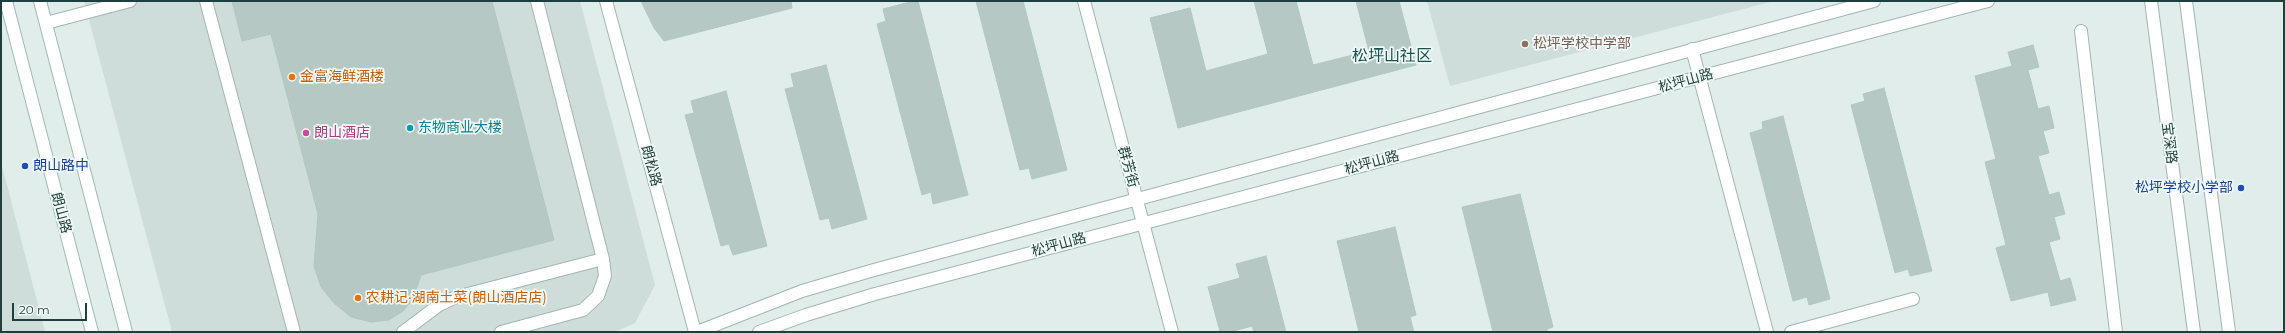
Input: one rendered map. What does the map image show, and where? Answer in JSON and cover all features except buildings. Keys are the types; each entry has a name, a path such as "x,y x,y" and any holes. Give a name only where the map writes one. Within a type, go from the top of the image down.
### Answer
{"street":[{"name":"朗山路","path":"6,1 92,332"},
{"path":"40,1 126,332"},
{"path":"46,23 130,1"},
{"path":"206,1 294,332"},
{"path":"501,332 576,313 591,304 602,287 604,276 603,259 537,1"},
{"name":"朗松路","path":"606,1 696,332"},
{"name":"群芳街","path":"1084,1 1172,332"},
{"name":"松坪山路","path":"696,332 809,289 1136,199 1874,1"},
{"name":"松坪山路","path":"759,332 806,315 875,294 1988,1"},
{"name":"宝深路","path":"2151,1 2194,332"},
{"path":"2186,1 2229,332"},
{"path":"2081,31 2116,332"},
{"path":"1692,49 1767,332"},
{"path":"403,332 439,305 456,297 603,259"},
{"path":"1791,332 1822,328 1913,300"}],"shaded area":[{"path":"84,1 580,1 655,285 635,323 615,332 172,332"},
{"name":"松坪学校中学部","path":"1427,1 1774,1 1450,86"},
{"path":"1,162 45,332 1,332"}],"place":[{"name":"松坪学校中学部","path":"1525,44"},
{"name":"金富海鲜酒楼","path":"292,77"},
{"name":"东物商业大楼","path":"410,128"},
{"name":"朗山酒店","path":"306,133"},
{"name":"朗山路中","path":"25,166"},
{"name":"松坪学校小学部","path":"2241,188"},
{"name":"农耕记·湖南土菜(朗山酒店店)","path":"358,298"}],"district":[{"name":"松坪山社区","path":"1392,56"}]}
